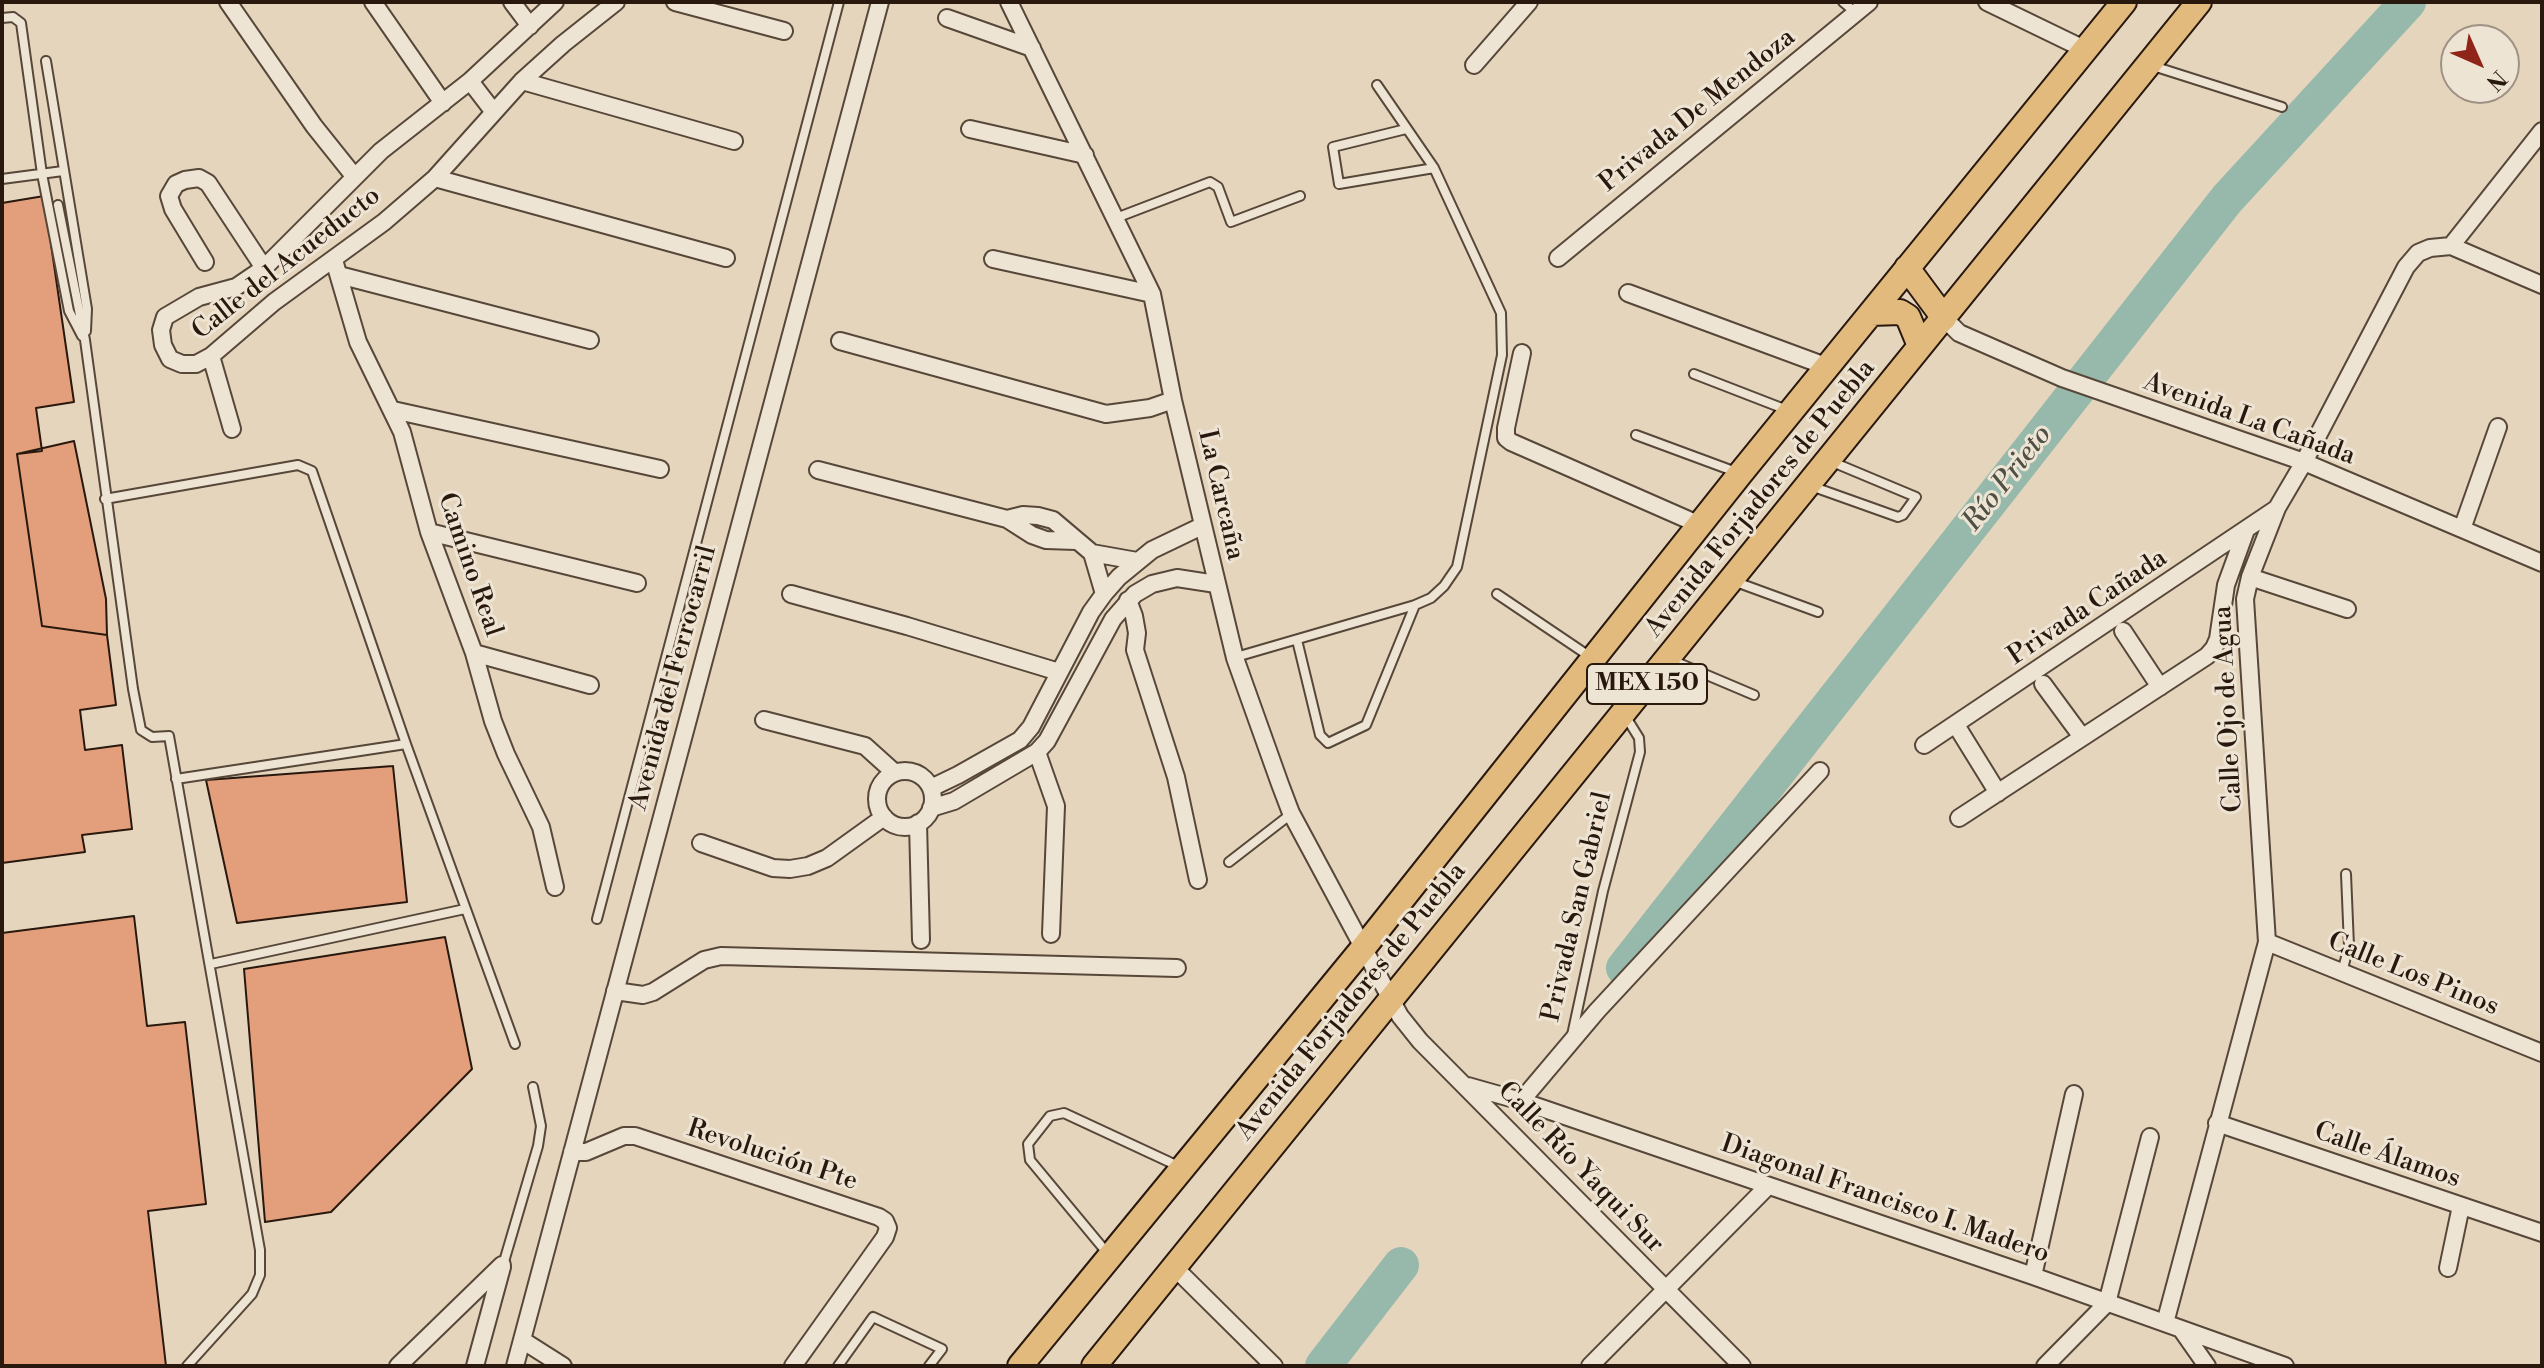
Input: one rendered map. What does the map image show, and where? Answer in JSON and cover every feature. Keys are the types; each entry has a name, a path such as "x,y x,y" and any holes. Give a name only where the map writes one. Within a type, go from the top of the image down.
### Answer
{"main road":[{"name":"Avenida Forjadores de Puebla","path":"1020,1366 1364,947 1740,474 2124,2"},
{"name":"Avenida Forjadores de Puebla","path":"1094,1366 2199,2"},
{"path":"1907,268 1944,318"},
{"path":"1871,313 1900,312 1908,317 1920,346"}],"street":[{"path":"228,2 306,115 354,176"},
{"path":"373,2 443,103"},
{"path":"512,2 530,26"},
{"name":"Calle del Acueducto","path":"555,2 470,81 381,151 264,268 236,287 199,297 165,317 161,330 163,345 170,359 182,364 196,364 211,356 274,302 337,268 435,178 522,81 616,2"},
{"path":"675,2 784,31"},
{"name":"Avenida del Ferrocarril","path":"515,1366 880,2"},
{"name":"La Carcaña","path":"1009,2 1152,294 1173,400 1235,658 1291,813 1390,998"},
{"path":"1474,65 1529,2"},
{"path":"1987,2 2084,49"},
{"name":"Privada De Mendoza","path":"1558,258 1856,6"},
{"path":"947,18 1032,48"},
{"path":"470,81 493,111"},
{"path":"522,81 734,141"},
{"path":"970,129 1085,155"},
{"path":"2542,131 2451,246 2542,285"},
{"path":"205,262 173,209 169,196 176,184 185,180 199,178 208,183 264,268"},
{"path":"435,178 726,258"},
{"name":"Calle Ojo de Agua","path":"2173,1326 2217,1123 2267,942 2245,599 2250,577 2277,508 2406,267 2418,253 2430,248 2451,246"},
{"path":"993,259 1152,294"},
{"path":"337,268 590,340"},
{"name":"Camino Real","path":"337,268 358,342 402,432 429,532 474,653 493,721 541,827 555,887"},
{"path":"1628,293 1828,367"},
{"name":"Avenida La Cañada","path":"1944,318 1959,333 2062,378 2304,462 2542,563"},
{"path":"840,341 1106,414 1150,408 1173,400"},
{"path":"1522,353 1506,438 1700,525"},
{"path":"211,356 232,429"},
{"path":"393,410 660,469"},
{"path":"2462,529 2498,427"},
{"path":"818,470 1007,519 1032,535 1061,542 1076,541 1092,553 1137,561"},
{"name":"Privada Cañada","path":"1924,745 2277,508"},
{"path":"931,788 1020,740 1031,727 1091,612 1104,594 1137,561 1162,544 1202,526"},
{"path":"1959,818 2160,687 2214,648 2226,585 2246,530"},
{"path":"429,532 637,583"},
{"path":"1092,553 1104,594"},
{"path":"2250,577 2347,609"},
{"path":"931,808 931,788 920,774 912,771 895,773 881,784 877,801 884,817 900,826 918,823 931,808 954,801 1037,752 1047,741 1102,638 1128,600 1152,584 1177,578 1216,584"},
{"path":"791,594 1059,672"},
{"path":"1128,600 1136,624 1135,650 1176,777 1198,880"},
{"path":"2123,631 2160,687"},
{"path":"1102,638 1114,639 1135,650"},
{"path":"474,653 590,685"},
{"path":"2043,684 2082,737"},
{"path":"764,720 865,746 895,773"},
{"path":"1956,725 1998,793"},
{"path":"1037,752 1056,806 1051,934"},
{"path":"1571,1041 1820,771"},
{"path":"701,843 773,868 790,869 827,858 884,817"},
{"path":"918,823 921,940"},
{"name":"Calle Los Pinos","path":"2267,942 2542,1053"},
{"path":"615,991 643,995 653,992 704,960 721,956 1177,968"},
{"name":"Calle Río Yaqui Sur","path":"1390,998 1420,1041 1742,1366"},
{"name":"Privada San Gabriel","path":"1521,1101 1571,1041"},
{"name":"Diagonal Francisco I. Madero","path":"1466,1086 1521,1101 2033,1276 2285,1366"},
{"path":"2033,1276 2074,1094"},
{"name":"Calle Álamos","path":"2217,1123 2542,1233"},
{"name":"Revolución Pte","path":"572,1152 586,1152 624,1136 635,1136 879,1217 888,1228 885,1237 793,1366"},
{"path":"2045,1366 2107,1303 2150,1137"},
{"path":"1590,1366 1768,1186"},
{"path":"2448,1268 2461,1206"},
{"path":"398,1366 502,1265"},
{"path":"475,1366 502,1265"},
{"path":"1174,1267 1274,1366"},
{"path":"2173,1326 2207,1366"},
{"path":"522,1340 563,1366"}],"lane":[{"path":"597,919 839,2"},
{"path":"2,18 13,17 21,23 42,174 69,311 85,340"},
{"path":"46,61 87,309 85,340"},
{"path":"2148,65 2282,107"},
{"path":"1235,658 1415,605 1431,598 1457,567 1502,355 1501,313 1434,168 1377,85"},
{"path":"1406,129 1333,147 1339,184 1434,168"},
{"path":"2,179 63,171"},
{"path":"1115,219 1210,182 1218,187 1231,222 1300,196"},
{"path":"58,205 85,340 105,499 141,730 152,737 169,736 260,1250 260,1275 252,1294 187,1366"},
{"path":"1694,374 1791,412"},
{"path":"1636,435 1740,474"},
{"path":"1809,486 1898,517 1916,497 1829,461"},
{"path":"105,499 298,465 312,471 406,744 515,1044"},
{"path":"1732,581 1818,612"},
{"path":"1497,594 1593,659"},
{"path":"1297,640 1320,735 1328,743 1366,725 1415,605"},
{"path":"1668,659 1754,695"},
{"name":"Privada San Gabriel","path":"1571,1041 1603,891 1640,752 1634,725 1623,713"},
{"path":"176,779 406,744"},
{"path":"1229,862 1291,813"},
{"path":"2342,972 2349,946 2346,874"},
{"path":"211,964 465,909"},
{"path":"502,1265 538,1146 541,1126 533,1087"},
{"path":"1110,1256 1030,1160 1028,1144 1050,1116 1064,1113 1183,1168"},
{"path":"838,1366 873,1317 942,1349 929,1366"}],"building":[{"path":"44,196 74,402 36,408 42,451 17,454 42,626 107,635 116,705 80,710 85,750 122,745 132,829 82,835 85,852 2,863 2,203"},
{"path":"74,441 106,599 107,635 42,626 17,454"},
{"path":"393,766 407,902 237,923 206,780"},
{"path":"134,916 147,1026 185,1022 206,1204 148,1211 166,1366 2,1366 2,933"},
{"path":"445,937 472,1069 331,1212 265,1222 244,969"}],"waterway":[{"name":"Río Prieto","path":"1624,968 2227,199 2408,2"},
{"name":"Río Prieto","path":"1323,1366 1401,1265"}]}
